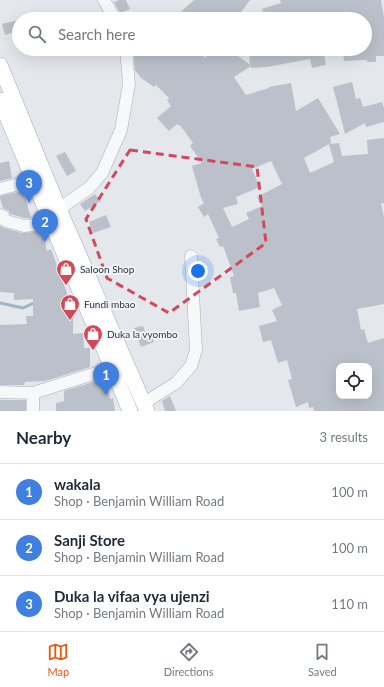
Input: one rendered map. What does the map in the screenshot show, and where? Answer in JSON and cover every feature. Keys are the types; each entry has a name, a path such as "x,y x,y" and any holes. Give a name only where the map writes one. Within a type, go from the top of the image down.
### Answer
{"main road":[{"path":"0,65 112,368 130,411"},
{"path":"0,100 35,182 55,214 145,407"}],"street":[{"path":"104,0 111,12"},
{"path":"0,215 3,216 3,219 6,221 24,226 33,224 55,214 89,188 102,173 121,130 129,84 127,56"},
{"path":"0,189 35,182"},
{"path":"145,407 176,383 192,366 196,350 192,256"},
{"path":"0,392 33,393 112,368"},
{"path":"33,393 33,411"}],"highlighted area":[{"path":"130,150 257,167 266,243 169,313 107,278 86,219"}],"building":[{"path":"126,0 130,9 119,12 114,2"},
{"path":"194,0 250,0 241,12 181,12"},
{"path":"280,0 381,0 384,17 384,56 376,56 376,62 367,62 367,60 344,61 344,56 372,56 372,12 263,12 262,9 281,3"},
{"path":"12,22 12,33 5,35 2,24"},
{"path":"134,56 203,56 205,58 206,56 238,56 250,65 249,56 324,56 326,65 312,68 310,59 267,67 251,68 251,66 234,77 246,95 269,87 291,83 296,111 318,98 340,134 330,137 331,143 329,144 339,143 342,156 368,154 367,140 384,138 384,203 381,203 384,217 384,304 357,309 361,330 364,329 368,343 384,338 384,411 314,411 313,407 309,408 308,402 296,407 288,380 292,379 287,360 278,363 271,340 263,342 259,326 277,321 272,310 282,305 274,288 258,293 260,307 239,311 236,293 233,293 230,277 234,276 223,246 220,247 216,239 219,238 208,214 204,217 198,207 204,203 201,198 192,166 202,163 190,146 193,143 180,125 179,126 177,124 169,131 157,118 171,106 167,100 169,98 156,85 154,87 141,78 135,70","holes":["329,144 334,162 310,173 304,158","271,161 282,184 257,197 262,206 246,213 249,219 232,227 223,208 238,204 236,197 260,187 252,169"]},
{"path":"352,82 356,99 360,98 363,107 382,102 384,108 384,122 366,127 365,123 345,134 333,87"},
{"path":"65,152 76,171 67,176 56,156"},
{"path":"9,161 12,178 0,181 0,163"},
{"path":"23,191 31,218 10,214 9,211 3,208 0,198 0,196"},
{"path":"95,194 101,201 85,211 80,204"},
{"path":"106,215 111,227 93,233 89,222"},
{"path":"0,226 22,233 42,230 47,251 51,249 68,296 71,297 70,316 73,316 73,334 83,333 84,348 90,348 90,367 45,381 25,382 24,385 0,385 0,325 27,324 26,316 33,316 33,299 14,300 14,293 0,292"},
{"path":"143,326 146,334 150,332 154,342 141,347 134,328"},
{"path":"103,379 104,385 107,384 110,399 113,398 115,411 56,411 56,403 64,401 64,391"},
{"path":"170,396 176,411 165,411 162,401"},
{"path":"0,400 26,400 26,411 0,411"}],"waterway":[{"path":"0,303 23,308 36,302"}],"place":[{"name":"Duka la vifaa vya ujenzi","path":"29,203"},
{"name":"Sanji Store","path":"45,242"},
{"name":"Saloon Shop","path":"66,286"},
{"name":"Fundi mbao","path":"70,321"},
{"name":"Duka la vyombo","path":"93,351"},
{"name":"wakala","path":"106,395"}]}
